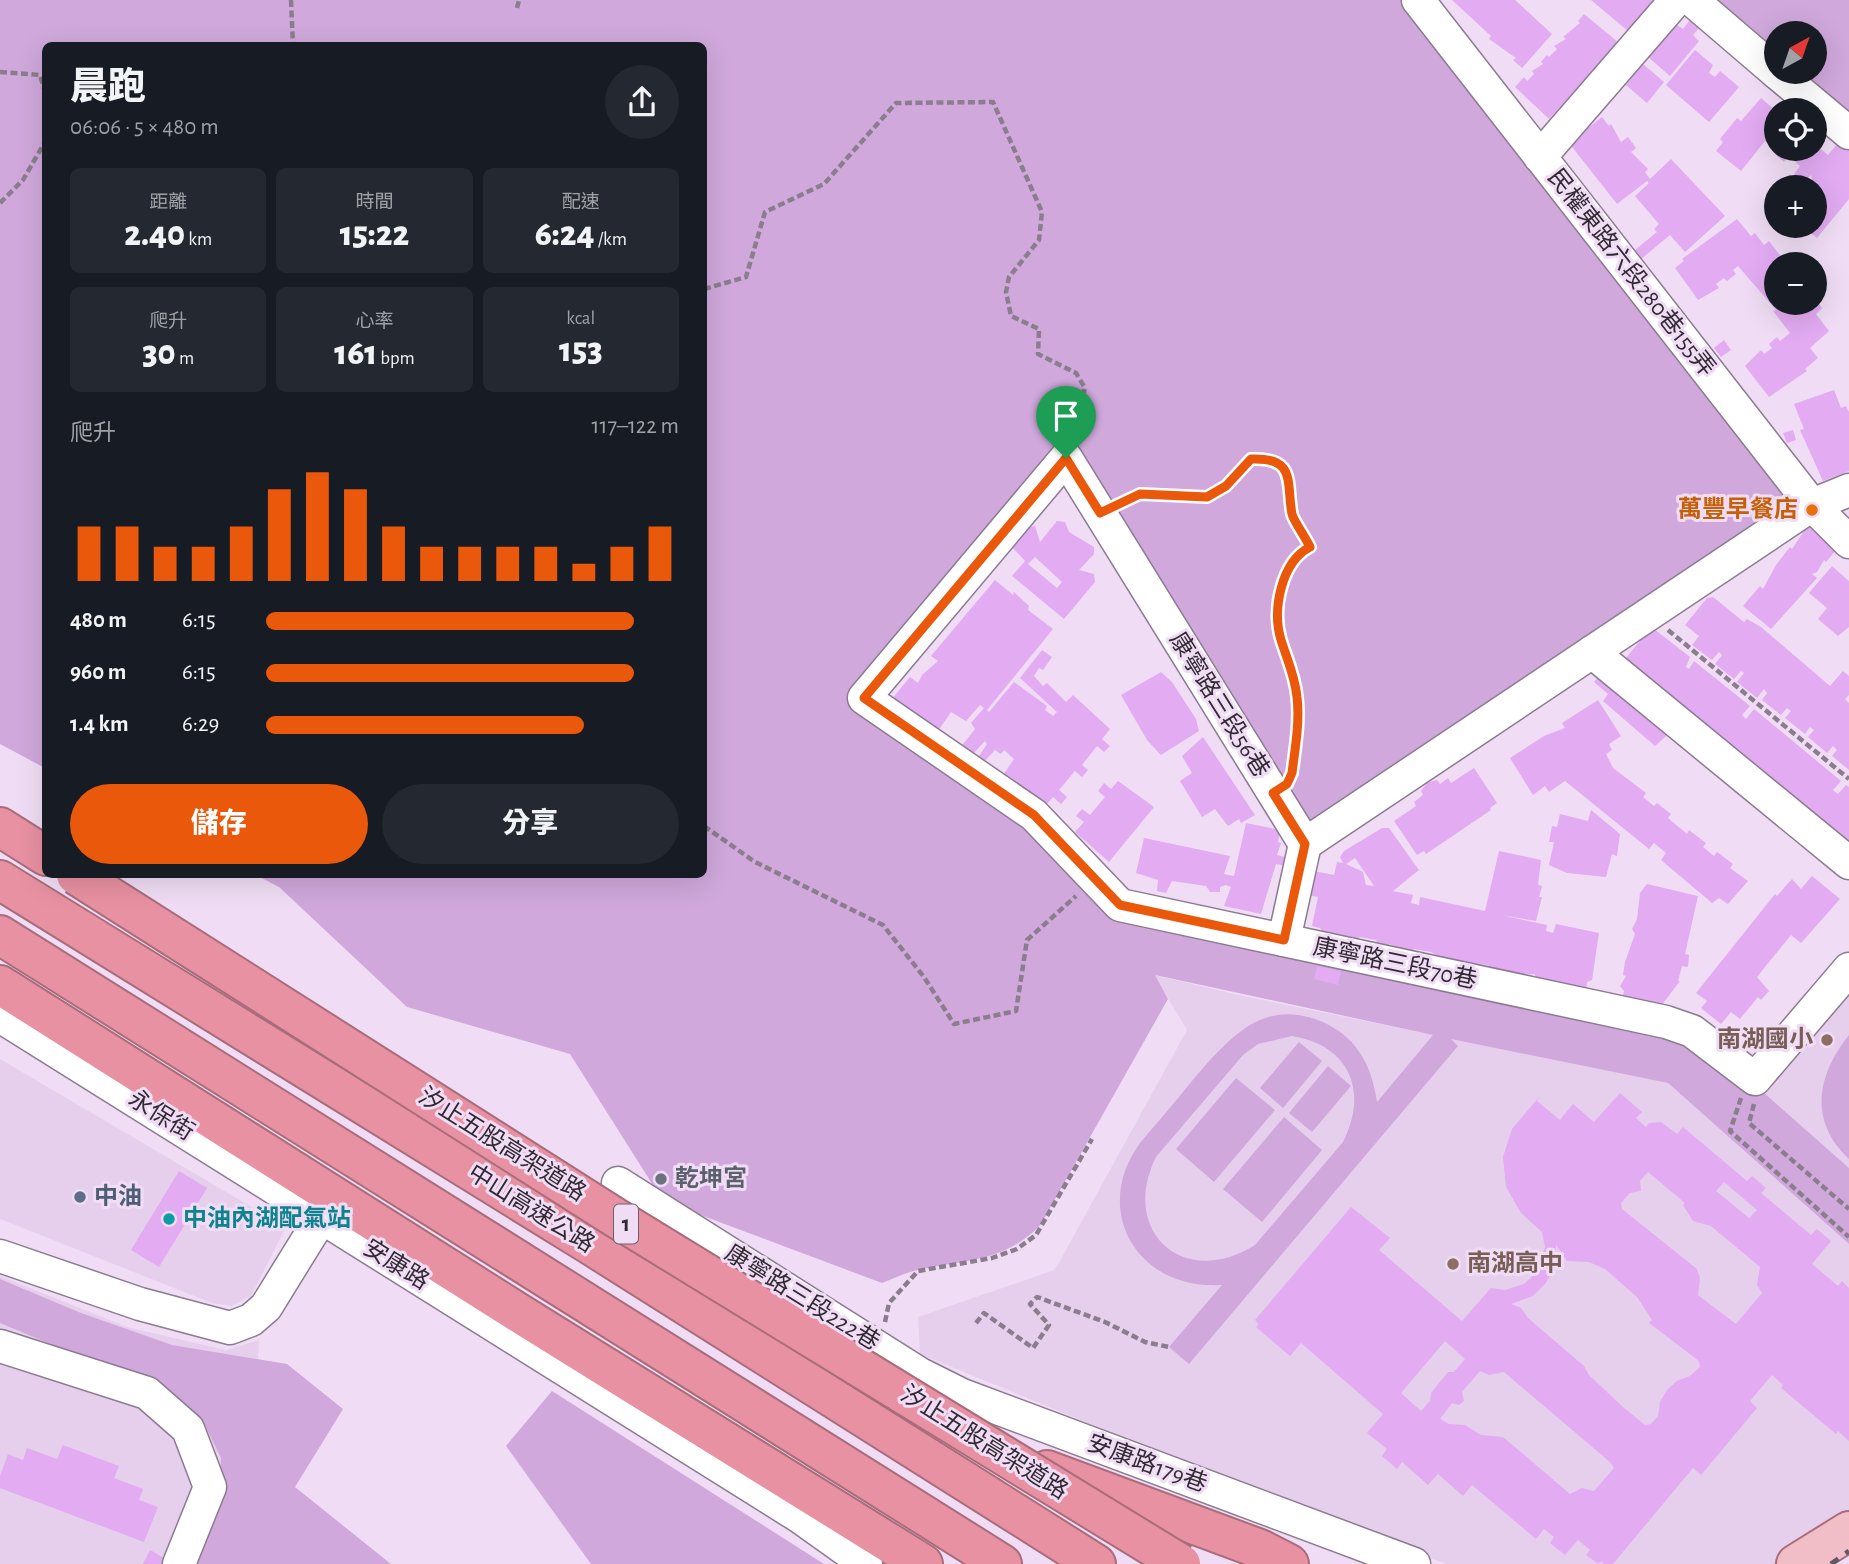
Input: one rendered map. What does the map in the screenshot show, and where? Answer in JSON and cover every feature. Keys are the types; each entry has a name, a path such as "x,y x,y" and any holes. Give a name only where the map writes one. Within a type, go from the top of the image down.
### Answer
{"highway":[{"path":"0,827 42,853"},
{"name":"汐止五股高架道路","path":"81,878 616,1218 1181,1564"},
{"name":"中山高速公路","path":"0,880 1096,1564"},
{"path":"0,934 1002,1564"},
{"path":"0,985 517,1312 923,1564"},
{"path":"685,1306 922,1420 1082,1484 1260,1549 1289,1564"},
{"path":"811,1442 897,1531 934,1564"}],"main road":[{"path":"1796,1564 1849,1531"}],"street":[{"name":"民權東路六段280巷155弄","path":"1418,0 1812,505 1849,542"},
{"path":"1540,157 1676,0"},
{"path":"1692,0 1764,62"},
{"path":"1790,84 1849,133"},
{"name":"康寧路三段56巷","path":"1066,458 1305,844"},
{"name":"康寧路三段70巷","path":"1066,458 864,698 1034,815 1120,905 1666,1022 1692,1031 1755,1079"},
{"path":"1284,940 1305,844 1812,505 1849,490"},
{"path":"1592,652 1849,863"},
{"path":"1755,1079 1849,969"},
{"name":"永保街","path":"0,1016 321,1218"},
{"name":"康寧路三段222巷","path":"618,1183 886,1352"},
{"path":"0,1256 140,1304 230,1328 251,1320 267,1307 321,1218"},
{"name":"安康路","path":"321,1218 800,1517 866,1564"},
{"path":"0,1346 147,1393 188,1429 209,1487 179,1564"},
{"name":"安康路179巷","path":"886,1352 962,1395 1414,1564"},
{"name":"安康路","path":"800,1517 842,1564"}],"path":[{"path":"291,0 293,42"},
{"path":"517,8 519,0"},
{"path":"0,72 40,75 42,82"},
{"path":"707,288 746,276 765,212 824,184 895,103 993,102 1042,212 1039,240 1009,277 1006,292 1012,316 1039,329 1038,354 1076,373 1085,388 1066,458"},
{"path":"0,203 23,180 42,147"},
{"path":"1100,513 1140,494 1207,497 1226,486 1251,459 1275,462 1286,470 1291,490 1292,515 1302,528 1310,547 1299,553 1283,581 1278,615 1281,639 1291,661 1298,699 1292,773 1287,784 1273,793"},
{"path":"1648,614 1849,779"},
{"path":"707,829 755,862 883,925 924,977 954,1024 1016,1011 1027,940 1095,879"},
{"path":"1849,1209 1749,1123 1756,1097 1755,1079 1745,1085 1730,1131 1849,1237"},
{"name":"康寧路三段222巷","path":"886,1352 885,1314 897,1291 918,1271 992,1258 1017,1249 1036,1235 1092,1139"},
{"path":"976,1323 984,1313 1033,1348 1049,1325 1030,1304 1037,1297 1105,1322 1145,1342 1169,1347"}],"shaded area":[{"path":"0,0 1407,0 1799,499 1309,826 1093,477 1068,442 1060,444 847,699 1033,830 1119,916 1684,1039 1762,1091 1849,1168 1849,1244 1668,1083 1451,1039 1458,1046 1189,1364 1169,1347 1222,1285 1193,1283 1167,1275 1146,1261 1131,1242 1122,1220 1120,1195 1126,1169 1140,1143 1220,1050 1250,1025 1267,1018 1285,1014 1305,1016 1327,1024 1348,1038 1362,1056 1372,1078 1377,1102 1433,1035 1155,975 1168,999 1041,1224 1029,1236 1001,1252 913,1271 882,1283 663,1201 570,1054 407,1007 279,887 262,878 707,878 707,42 42,42 42,766 0,744","holes":["1292,1036 1328,1049 1349,1073 1353,1088 1351,1123 1343,1142 1255,1245 1229,1257 1204,1261 1183,1257 1165,1246 1152,1230 1146,1209 1147,1184 1156,1157 1243,1055 1258,1044"]},
{"path":"1712,0 1849,0 1849,116 1811,84 1827,84 1827,21 1764,21 1764,44"},
{"name":"南湖高中","path":"1154,975 1243,996 1668,1083 1849,1244 1849,1518 1775,1564 1447,1564 1329,1522 920,1354 918,1317 1054,1270 1061,1259 1187,1030"},
{"name":"南湖國小","path":"1849,989 1849,1168 1762,1091"},
{"path":"1849,1035 1849,1159 1827,1129 1822,1098 1830,1066"},
{"path":"1299,1042 1322,1061 1283,1108 1260,1088"},
{"path":"0,1059 286,1227 251,1296 232,1306 212,1303 0,1219"},
{"path":"1328,1066 1351,1086 1312,1132 1289,1113"},
{"path":"1236,1078 1275,1110 1214,1182 1176,1149"},
{"path":"1284,1117 1322,1150 1262,1222 1223,1189"},
{"path":"0,1276 127,1327 226,1350 259,1340 248,1564 0,1564"},
{"path":"0,1279 81,1313 172,1345 287,1364 343,1409 295,1487 391,1564 190,1564 220,1503 221,1458 203,1421 173,1395 0,1323"},
{"path":"552,1391 824,1564 591,1564 506,1446"}],"building":[{"path":"1452,0 1515,0 1552,34 1522,68 1513,60 1516,58 1489,39 1491,36"},
{"path":"1591,0 1651,0 1659,6 1634,36"},
{"path":"1584,14 1619,43 1549,119 1515,87 1524,77 1527,81 1534,74 1532,71 1543,64 1541,62 1547,55 1549,57 1557,49 1554,46 1566,39 1563,37 1580,23 1578,21"},
{"path":"1690,20 1699,28 1693,35 1699,41 1670,76 1648,57 1676,24 1683,29"},
{"path":"1695,50 1713,65 1709,73 1715,77 1720,71 1739,87 1709,122 1666,85"},
{"path":"1643,64 1664,82 1647,103 1626,85"},
{"path":"1761,98 1764,101 1764,142 1741,171 1716,151 1723,142 1720,139 1737,118 1741,121"},
{"path":"1602,117 1609,126 1611,124 1621,142 1628,137 1636,148 1631,152 1648,169 1645,172 1650,179 1671,159 1725,216 1685,252 1670,235 1641,259 1635,250 1657,232 1654,229 1659,224 1635,196 1649,183 1647,181 1617,204 1569,143"},
{"path":"1839,142 1849,150 1849,199 1827,226 1827,175 1794,174 1800,166 1794,161 1827,161 1828,155"},
{"path":"1737,219 1751,236 1755,233 1764,245 1769,241 1778,252 1764,252 1764,296 1738,266 1733,270 1736,274 1727,281 1724,278 1716,284 1719,288 1698,300 1675,268 1684,261 1682,259"},
{"path":"1776,315 1817,315 1829,331 1810,348 1818,358 1805,369 1807,371 1769,397 1745,366 1761,350 1764,354 1772,348 1769,344 1777,337 1780,341 1790,333"},
{"path":"1724,340 1731,350 1721,357 1714,348"},
{"path":"1834,390 1841,408 1846,406 1849,412 1849,471 1823,481 1800,430 1804,429 1794,404"},
{"path":"1793,430 1796,440 1787,443 1783,433"},
{"path":"1057,521 1065,522 1069,532 1094,547 1094,554 1079,570 1094,574 1095,582 1064,619 1012,576 1025,561 1012,547 1027,528 1035,526 1040,542","holes":["1035,557 1062,582 1057,588 1028,564"]},
{"path":"1808,525 1837,549 1826,562 1824,560 1817,572 1812,574 1817,578 1771,629 1743,606 1760,586 1763,589 1776,565 1790,547 1792,549"},
{"path":"1832,566 1849,581 1849,627 1838,636 1818,619 1827,608 1809,593"},
{"path":"995,580 1013,595 1014,592 1029,606 1028,610 1053,629 987,710 989,712 1014,682 1047,706 1045,710 1053,716 1057,712 1020,678 1042,650 1052,657 1043,670 1039,668 1034,676 1043,686 1047,683 1066,702 1073,695 1110,729 1102,739 1110,746 1104,752 1097,746 1082,765 1088,770 1082,777 1075,771 1059,790 1067,797 1061,804 1053,797 1044,807 1012,779 1010,782 1001,778 1014,759 1004,750 1001,754 995,750 983,763 977,759 987,744 985,741 972,755 960,748 975,729 971,723 984,708 980,705 966,721 951,712 938,731 892,699 910,677 918,683 922,675 938,661 931,656"},
{"path":"1713,597 1744,622 1747,619 1761,627 1830,686 1843,671 1849,676 1849,695 1845,699 1849,703 1849,770 1832,756 1837,750 1833,746 1827,753 1808,737 1814,730 1810,727 1805,734 1785,718 1791,711 1787,708 1781,715 1762,700 1767,693 1764,689 1757,698 1737,682 1744,673 1741,671 1734,679 1715,664 1722,655 1719,652 1712,660 1692,645 1699,636 1685,625 1707,598"},
{"path":"1654,629 1690,657 1686,667 1689,669 1694,661 1750,706 1742,715 1746,719 1754,709 1841,781 1833,790 1838,794 1846,785 1849,787 1849,845 1622,663 1644,636"},
{"path":"1605,669 1675,728 1655,746 1603,701 1608,694 1594,682"},
{"path":"1161,672 1172,682 1196,719 1199,731 1161,755 1147,740 1121,695"},
{"path":"1598,700 1621,736 1609,744 1612,750 1606,754 1613,768 1646,793 1643,797 1654,806 1657,803 1671,814 1668,818 1687,834 1689,830 1706,843 1703,847 1714,856 1717,852 1733,864 1730,868 1748,881 1728,904 1719,898 1712,903 1661,860 1666,853 1654,843 1649,849 1565,781 1549,792 1545,786 1533,795 1510,758 1544,736 1565,728 1562,723"},
{"path":"1203,737 1255,815 1241,823 1239,819 1228,826 1215,809 1202,817 1180,781 1192,773 1182,756"},
{"path":"1474,768 1497,803 1491,810 1426,854 1424,851 1417,855 1394,821 1416,806 1414,802 1423,795 1421,791 1427,783 1437,780 1440,784 1448,778 1451,783"},
{"path":"1118,781 1154,807 1109,862 1075,832 1084,822 1076,816 1082,809 1090,815 1105,797 1098,791 1104,783 1111,789"},
{"path":"1591,810 1620,834 1617,856 1612,854 1606,877 1567,873 1549,865 1554,842 1549,842 1552,826 1557,827 1560,814 1588,821"},
{"path":"1246,823 1280,830 1278,842 1281,843 1277,855 1289,858 1287,866 1276,864 1261,914 1224,906 1231,887 1226,885 1220,887 1220,892 1210,892 1206,886 1172,881 1166,893 1157,891 1158,880 1136,873 1144,838 1230,856 1224,874 1234,876"},
{"path":"1382,828 1389,828 1419,870 1393,891 1413,895 1411,903 1419,905 1420,897 1485,911 1499,851 1541,860 1538,885 1542,886 1539,897 1542,897 1536,921 1501,915 1547,925 1546,931 1553,933 1556,924 1599,933 1592,980 1587,982 1586,992 1536,982 1535,974 1499,971 1487,965 1443,959 1431,952 1414,949 1411,952 1389,944 1388,947 1378,945 1376,940 1360,937 1355,940 1323,933 1320,928 1312,926 1318,897 1308,895 1314,871 1334,875 1337,862 1343,863 1340,857 1344,851","holes":["1355,858 1374,886 1366,885 1363,872 1346,864"]},
{"path":"1812,876 1840,899 1801,943 1791,935 1757,977 1769,991 1761,1000 1758,997 1740,1019 1731,1012 1721,1024 1701,1008 1707,1001 1696,993 1775,894 1777,896 1792,879 1801,889"},
{"path":"1647,884 1698,896 1685,954 1689,955 1688,967 1682,966 1680,981 1661,1006 1622,999 1624,991 1620,986 1626,976 1623,975 1625,962 1635,934 1632,929 1637,919 1640,893"},
{"path":"1317,966 1341,971 1338,985 1314,979"},
{"path":"1620,1093 1642,1112 1636,1118 1646,1127 1649,1123 1661,1122 1677,1134 1683,1127 1747,1181 1752,1176 1766,1188 1761,1193 1811,1235 1817,1229 1831,1241 1812,1264 1838,1286 1842,1281 1849,1288 1849,1441 1838,1431 1836,1434 1781,1388 1783,1385 1772,1375 1750,1401 1757,1408 1701,1475 1693,1468 1613,1564 1597,1563 1586,1555 1590,1550 1578,1540 1565,1555 1550,1543 1554,1537 1544,1529 1536,1539 1472,1485 1463,1496 1438,1474 1428,1485 1402,1462 1397,1469 1382,1456 1387,1449 1367,1433 1383,1414 1301,1343 1290,1356 1256,1327 1259,1324 1255,1320 1351,1207 1390,1238 1379,1250 1462,1321 1491,1288 1505,1290 1524,1284 1539,1270 1545,1247 1542,1232 1521,1213 1506,1187 1503,1157 1512,1129 1540,1096 1537,1101 1560,1120 1573,1104 1594,1122","holes":["1648,1172 1685,1203 1683,1205 1693,1221 1711,1226 1760,1267 1757,1285 1762,1293 1736,1324 1698,1295 1700,1278 1697,1269 1622,1209 1621,1203 1630,1193 1641,1191 1640,1181","1724,1182 1757,1210 1749,1218 1716,1191","1556,1245 1567,1261 1589,1262 1605,1269 1637,1297 1652,1320 1649,1323 1699,1361 1700,1367 1667,1390 1660,1402 1658,1416 1651,1424 1645,1425 1624,1408 1589,1375 1584,1366 1528,1318 1521,1308 1511,1304 1533,1296 1546,1283 1554,1268","1445,1341 1465,1359 1454,1372 1448,1372 1421,1411 1401,1393","1480,1371 1489,1375 1504,1372 1614,1468 1594,1491 1582,1488 1570,1494 1503,1437 1481,1435 1465,1425 1449,1424 1440,1419 1452,1403 1459,1405 1464,1401 1462,1392"]},
{"name":"中油內湖配氣站","path":"179,1171 207,1188 159,1267 131,1250"},
{"path":"63,1445 119,1466 114,1478 143,1489 139,1500 158,1507 144,1542 0,1488 0,1476 8,1454 23,1460 27,1448 57,1459"},
{"path":"150,1550 169,1561 167,1564 143,1564"}],"railway":[{"path":"1831,1564 1849,1551"}],"place":[{"name":"萬豐早餐店","path":"1812,510"},
{"name":"南湖國小","path":"1827,1040"},
{"name":"乾坤宮","path":"661,1179"},
{"name":"中油","path":"80,1197"},
{"name":"中油內湖配氣站","path":"169,1219"},
{"name":"南湖高中","path":"1453,1264"}],"route":[{"path":"1066,458 1100,513 1140,494 1198,499 1207,497 1226,486 1251,459 1262,458 1275,462 1286,470 1290,478 1292,515 1302,528 1310,547 1299,553 1283,581 1278,615 1281,639 1291,661 1298,699 1292,773 1287,784 1273,793 1305,844 1284,940 1120,905 1034,815 864,698 1066,458"}]}
